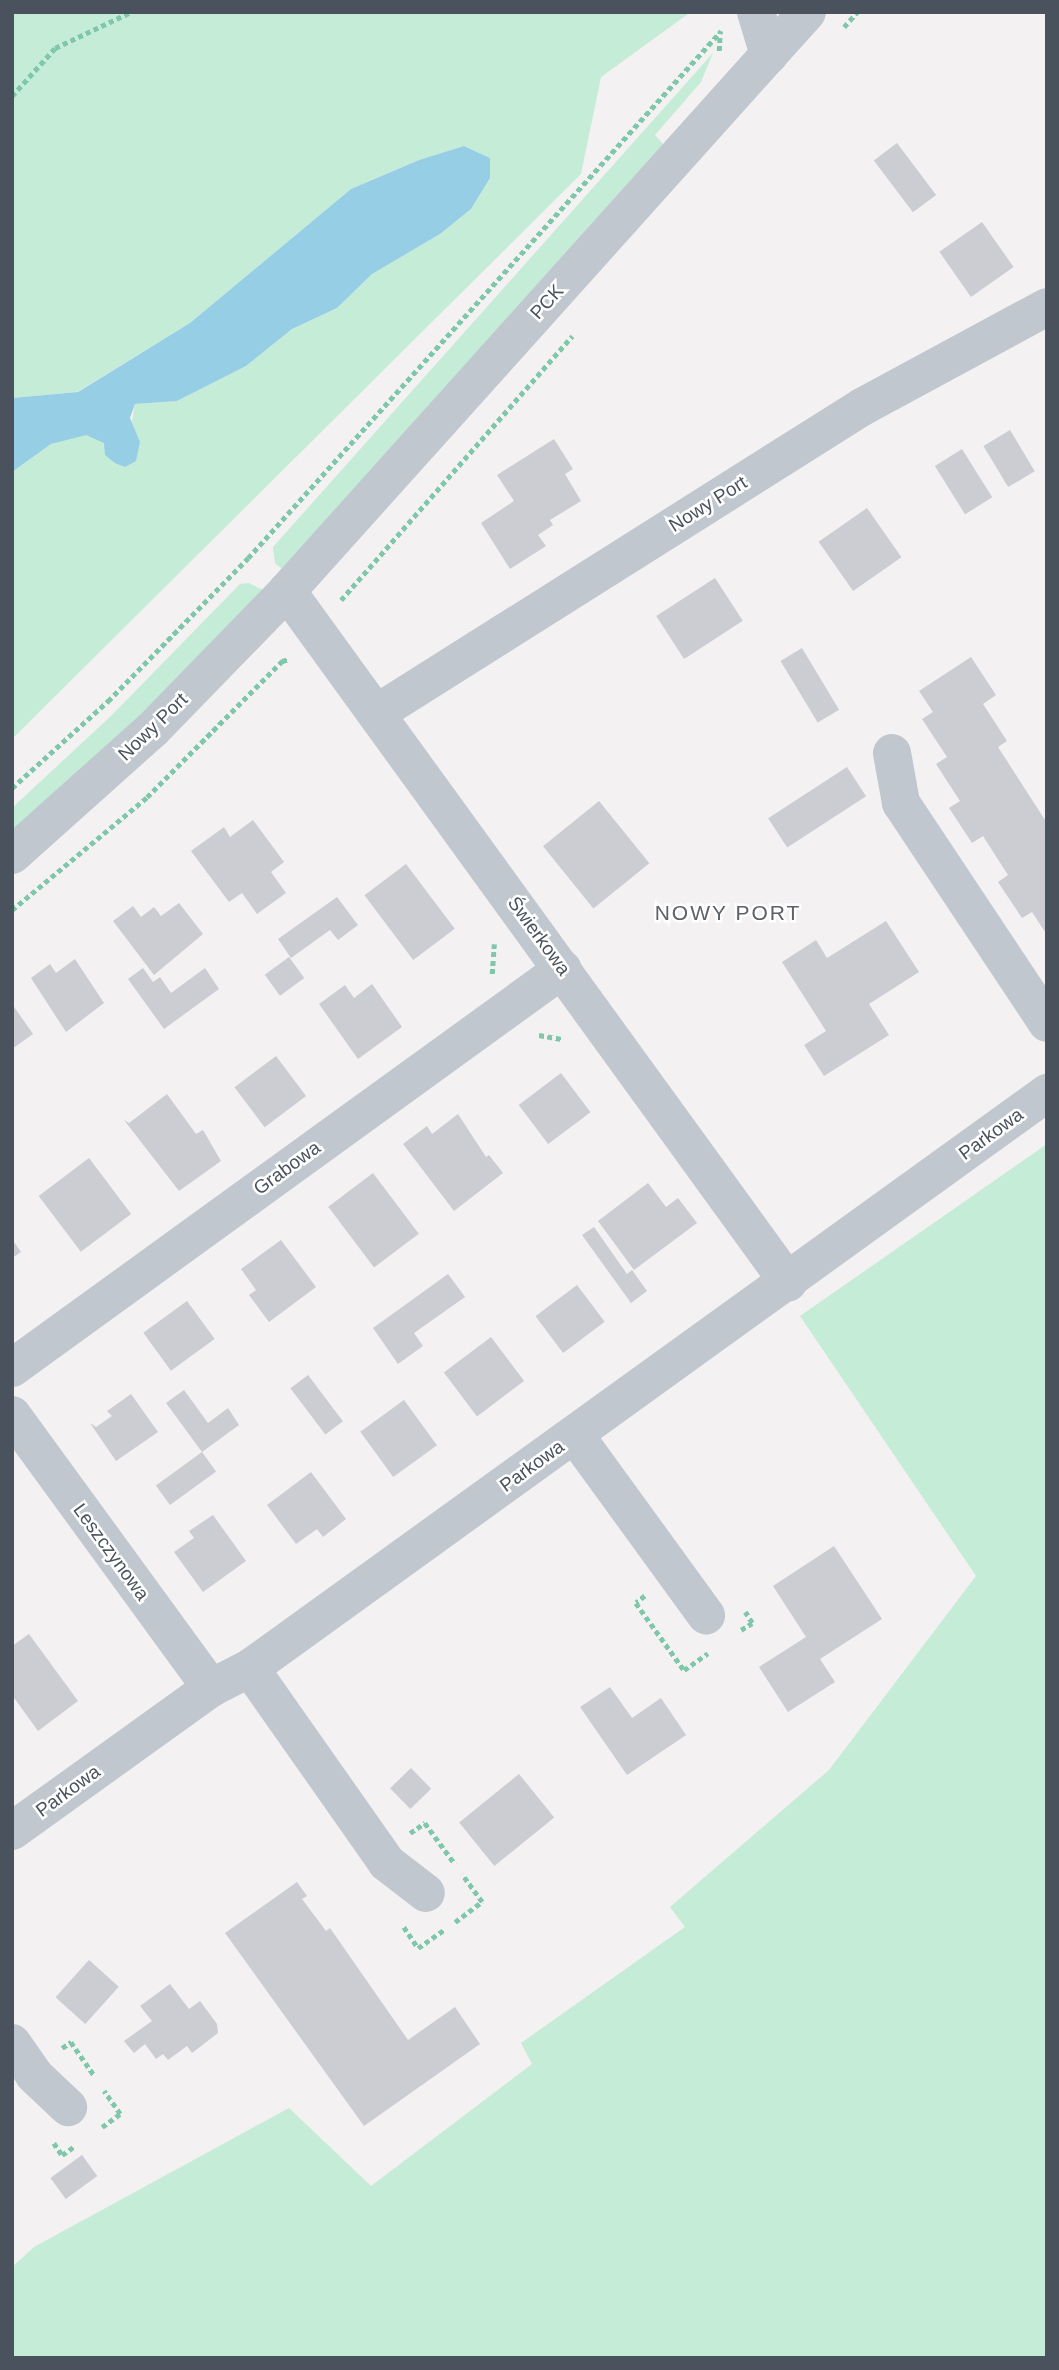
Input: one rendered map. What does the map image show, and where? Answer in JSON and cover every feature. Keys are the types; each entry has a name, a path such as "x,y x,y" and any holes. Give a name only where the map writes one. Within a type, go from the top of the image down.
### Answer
{"street":[{"name":"PCK","path":"287,591 807,12"},
{"path":"742,17 769,55"},
{"name":"Nowy Port","path":"377,713 862,407 1047,307"},
{"name":"Świerkowa","path":"287,591 788,1282"},
{"name":"Nowy Port","path":"12,855 153,729 287,591"},
{"path":"892,753 901,803 1047,1023"},
{"name":"Grabowa","path":"12,1368 563,969"},
{"name":"Parkowa","path":"12,1831 211,1688 250,1668 1047,1093"},
{"name":"Leszczynowa","path":"12,1415 211,1688"},
{"path":"575,1435 722,1625"},
{"path":"250,1668 387,1863 426,1893"},
{"path":"12,2043 34,2075 68,2107"}],"path":[{"path":"12,96 55,48 131,12"},
{"path":"12,788 108,701 248,558 742,17"},
{"path":"12,910 147,797 282,661 294,658"},
{"path":"495,935 491,989 523,1032 571,1040"},
{"path":"652,1591 636,1603 684,1670 722,1625 752,1623 722,1625"},
{"path":"395,1914 418,1948 482,1902 425,1823 399,1840"}],"green space":[{"path":"12,12 688,14 601,77 581,174 12,739 12,472 51,444 86,434 105,443 131,427 135,404 177,401 246,366 292,329 337,308 372,274 440,234 471,209 490,178 490,158 464,146 419,160 351,189 190,323 77,392 12,398"},
{"path":"713,53 701,82 655,135 663,144 282,569 275,563 273,547"},
{"path":"249,583 263,590 127,730 12,835 12,808 112,715 240,584"},
{"path":"1047,1144 1047,2358 12,2358 12,2267 34,2247 289,2108 371,2186 532,2064 521,2043 685,1927 670,1907 829,1770 976,1576 800,1316"}],"water":[{"path":"464,146 490,158 490,178 471,209 440,234 372,274 337,308 292,329 246,366 177,401 135,404 130,418 140,442 136,461 125,467 115,463 105,455 104,443 86,435 51,444 12,472 12,398 78,392 190,323 351,189 419,160"}],"building":[{"path":"897,143 936,195 913,212 874,160"},
{"path":"982,222 1014,267 971,297 939,252"},
{"path":"1010,430 1035,471 1008,487 983,446"},
{"path":"554,439 573,469 565,474 581,501 550,520 553,525 538,535 546,546 510,569 481,523 514,501 497,475"},
{"path":"962,449 992,497 965,514 935,466"},
{"path":"867,508 901,557 853,591 819,542"},
{"path":"715,578 743,621 684,659 656,616"},
{"path":"802,648 839,710 818,723 781,661"},
{"path":"971,657 996,695 983,704 1007,741 998,747 1047,823 1047,935 1032,912 1022,918 998,882 1008,875 983,836 972,843 949,808 960,801 936,764 947,757 922,719 933,712 919,691"},
{"path":"847,767 866,796 787,848 768,818"},
{"path":"599,801 649,863 593,908 543,846"},
{"path":"253,820 284,862 271,872 286,893 257,914 242,893 229,902 191,851 224,827 230,837"},
{"path":"406,864 455,929 413,960 364,895"},
{"path":"337,897 358,925 338,940 330,930 291,958 278,939"},
{"path":"179,903 203,934 154,975 113,921 133,906 141,917 154,907 161,916"},
{"path":"886,921 919,972 869,1004 889,1035 824,1076 804,1045 826,1031 782,962 816,940 827,958"},
{"path":"289,957 304,978 280,996 265,975"},
{"path":"75,959 104,1003 66,1032 31,978 50,964 56,973"},
{"path":"143,968 153,982 160,977 171,993 205,968 219,989 164,1029 128,979"},
{"path":"372,984 402,1027 358,1059 319,1004 345,985 354,998"},
{"path":"12,1004 33,1034 12,1049"},
{"path":"276,1056 306,1096 265,1127 234,1087"},
{"path":"561,1073 590,1112 548,1144 519,1105"},
{"path":"167,1094 196,1134 203,1130 221,1161 179,1191 124,1120 129,1123"},
{"path":"458,1114 486,1157 489,1155 503,1173 454,1211 403,1144 427,1126 432,1134"},
{"path":"89,1158 131,1214 81,1252 39,1196"},
{"path":"373,1173 419,1234 374,1267 328,1207"},
{"path":"648,1183 666,1207 678,1198 697,1223 634,1270 598,1221"},
{"path":"594,1227 627,1274 632,1270 647,1291 631,1303 582,1235"},
{"path":"12,1239 21,1252 12,1258"},
{"path":"281,1240 316,1287 269,1322 249,1295 256,1290 241,1269"},
{"path":"448,1274 465,1297 414,1333 423,1346 398,1364 373,1328"},
{"path":"577,1285 605,1322 563,1353 535,1316"},
{"path":"187,1301 215,1339 171,1371 143,1333"},
{"path":"491,1337 524,1381 477,1416 444,1373"},
{"path":"308,1375 343,1421 325,1435 290,1388"},
{"path":"184,1390 208,1423 228,1408 239,1425 202,1452 166,1403"},
{"path":"131,1394 158,1432 116,1461 90,1423 96,1427 112,1416 107,1411"},
{"path":"404,1400 437,1445 393,1477 360,1432"},
{"path":"202,1452 216,1471 170,1505 156,1486"},
{"path":"311,1472 346,1519 323,1537 317,1529 296,1544 267,1505"},
{"path":"213,1515 246,1561 203,1592 174,1552 194,1538 189,1531"},
{"path":"834,1546 882,1619 820,1659 835,1682 788,1712 759,1667 806,1637 773,1586"},
{"path":"29,1634 78,1701 38,1731 12,1695 12,1646"},
{"path":"610,1687 632,1718 661,1698 686,1735 627,1775 580,1707"},
{"path":"411,1768 431,1789 410,1809 390,1788"},
{"path":"519,1774 554,1818 494,1866 459,1822"},
{"path":"297,1882 307,1896 302,1899 326,1931 330,1928 408,2040 455,2007 480,2044 364,2126 225,1933"},
{"path":"89,1960 119,1987 85,2024 56,1997"},
{"path":"170,1984 189,2009 200,2001 217,2024 218,2033 192,2053 187,2046 168,2060 163,2054 156,2059 145,2044 134,2053 124,2041 152,2021 140,2006"},
{"path":"82,2155 97,2176 66,2199 50,2178"}],"district":[{"name":"NOWY PORT","path":"728,913"}]}
